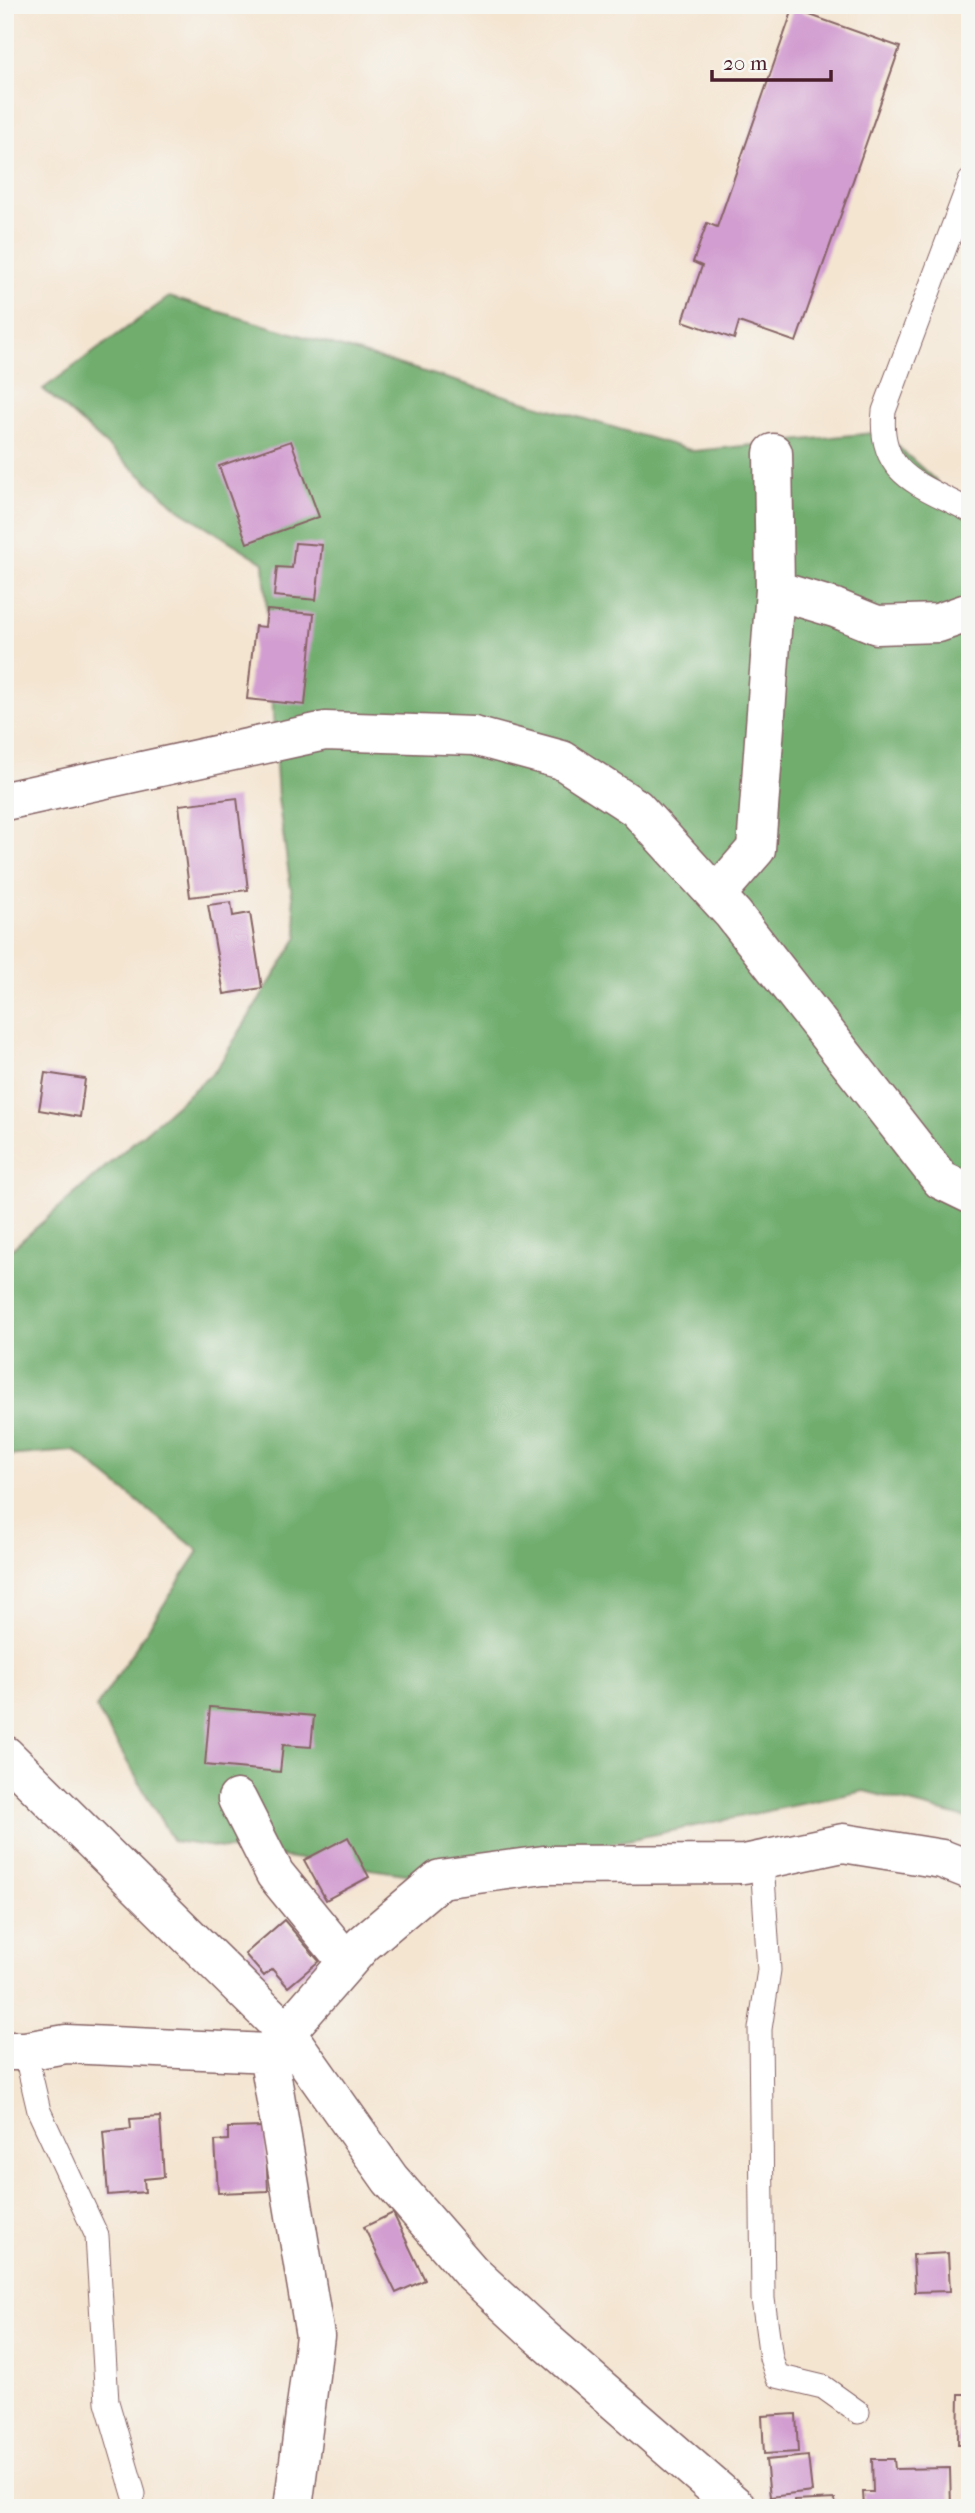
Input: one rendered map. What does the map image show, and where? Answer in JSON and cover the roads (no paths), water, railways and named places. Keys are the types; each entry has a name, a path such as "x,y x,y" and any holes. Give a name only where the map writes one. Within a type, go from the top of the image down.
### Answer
{"street":[{"path":"716,895 756,849 775,590 773,453"},
{"path":"775,590 835,608 877,625 938,623 970,612"},
{"path":"5,802 325,732 474,736 562,760 636,808 733,914 941,1180 970,1194"},
{"path":"5,1755 277,2043 471,2272 540,2336 738,2508"},
{"path":"237,1799 275,1874 347,1962"},
{"path":"293,2508 315,2336 277,2043 363,1944 440,1879 544,1865 744,1864 843,1843 942,1859 970,1870"},
{"path":"15,2051 66,2043 277,2043"}],"lane":[{"path":"970,181 884,411 882,432 887,451 914,484 970,511"},
{"path":"762,1861 769,1970 760,2029 763,2299 771,2358 777,2376 823,2388 858,2412"},
{"path":"15,2051 97,2236 107,2402 134,2494"}]}
